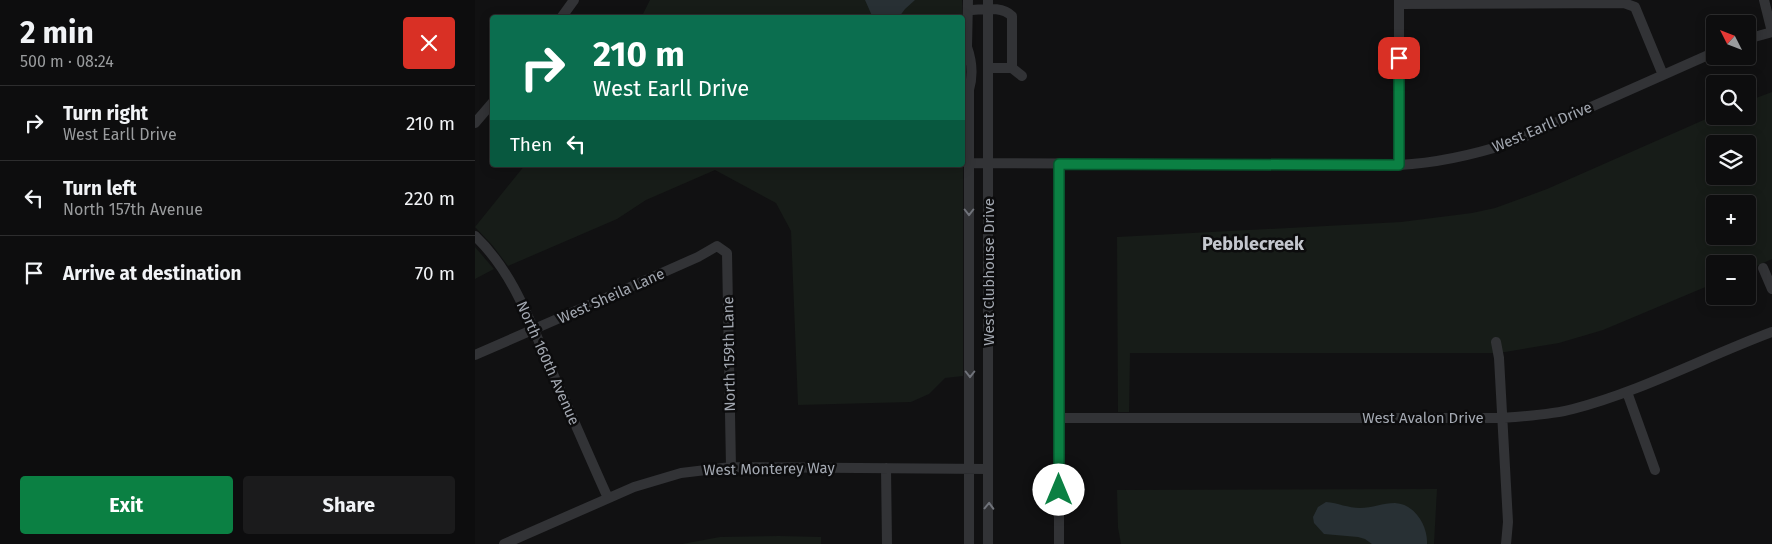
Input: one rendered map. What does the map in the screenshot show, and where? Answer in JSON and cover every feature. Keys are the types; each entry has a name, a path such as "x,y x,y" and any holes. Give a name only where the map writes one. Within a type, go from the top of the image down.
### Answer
{"street":[{"path":"563,15 574,0"},
{"path":"1756,36 1772,32 1764,0"},
{"path":"1399,165 1399,2 1624,3 1635,7 1663,74"},
{"path":"968,5 988,5 1007,12 1012,16 1012,68"},
{"name":"West Clubhouse Drive","path":"965,55 967,47 968,5"},
{"name":"West Clubhouse Drive","path":"988,5 988,544"},
{"name":"West Earll Drive","path":"969,163 1399,165 1450,160 1510,143 1706,56"},
{"path":"989,68 1012,68 1022,76"},
{"name":"West Clubhouse Drive","path":"965,84 969,90 969,544"},
{"path":"475,123 490,106"},
{"path":"1059,164 1059,544"},
{"name":"North 160th Avenue","path":"475,236 508,276 534,330 608,498"},
{"name":"West Sheila Lane","path":"475,355 689,261 717,246"},
{"name":"North 159th Lane","path":"717,246 727,253 731,467"},
{"path":"1763,268 1772,289"},
{"name":"West Avalon Drive","path":"1059,418 1502,418 1572,410 1627,392 1772,332"},
{"path":"1496,342 1499,358 1509,522 1506,544"},
{"path":"1627,392 1655,470"},
{"name":"West Monterey Way","path":"504,544 608,498 663,477 681,473 731,467 988,469"},
{"path":"886,468 887,544"}],"shaded area":[{"path":"650,0 962,0 962,15 642,15"},
{"path":"865,0 915,0 900,15 872,15"},
{"path":"1772,92 1772,259 1756,266 1756,255 1706,255 1706,287 1603,330 1559,343 1499,353 1130,353 1129,412 1118,412 1117,237 1401,222 1472,213 1495,208 1547,189 1706,119 1706,125 1756,125 1756,98"},
{"path":"523,167 963,167 963,376 945,378 929,394 911,402 798,405 791,231 776,203 715,170 646,200 617,219 508,266 475,227"},
{"path":"475,247 494,269 475,279"},
{"path":"1437,489 1434,544 1121,544 1118,528 1117,490"},
{"path":"1326,502 1360,508 1391,503 1402,504 1409,507 1423,523 1427,544 1372,544 1358,537 1324,534 1314,523 1313,517 1318,507"},
{"path":"720,537 821,537 821,544 682,544"}],"district":[{"name":"Pebblecreek","path":"1253,244"}],"route":[{"path":"1059,490 1059,164 1399,165 1399,58"}]}
